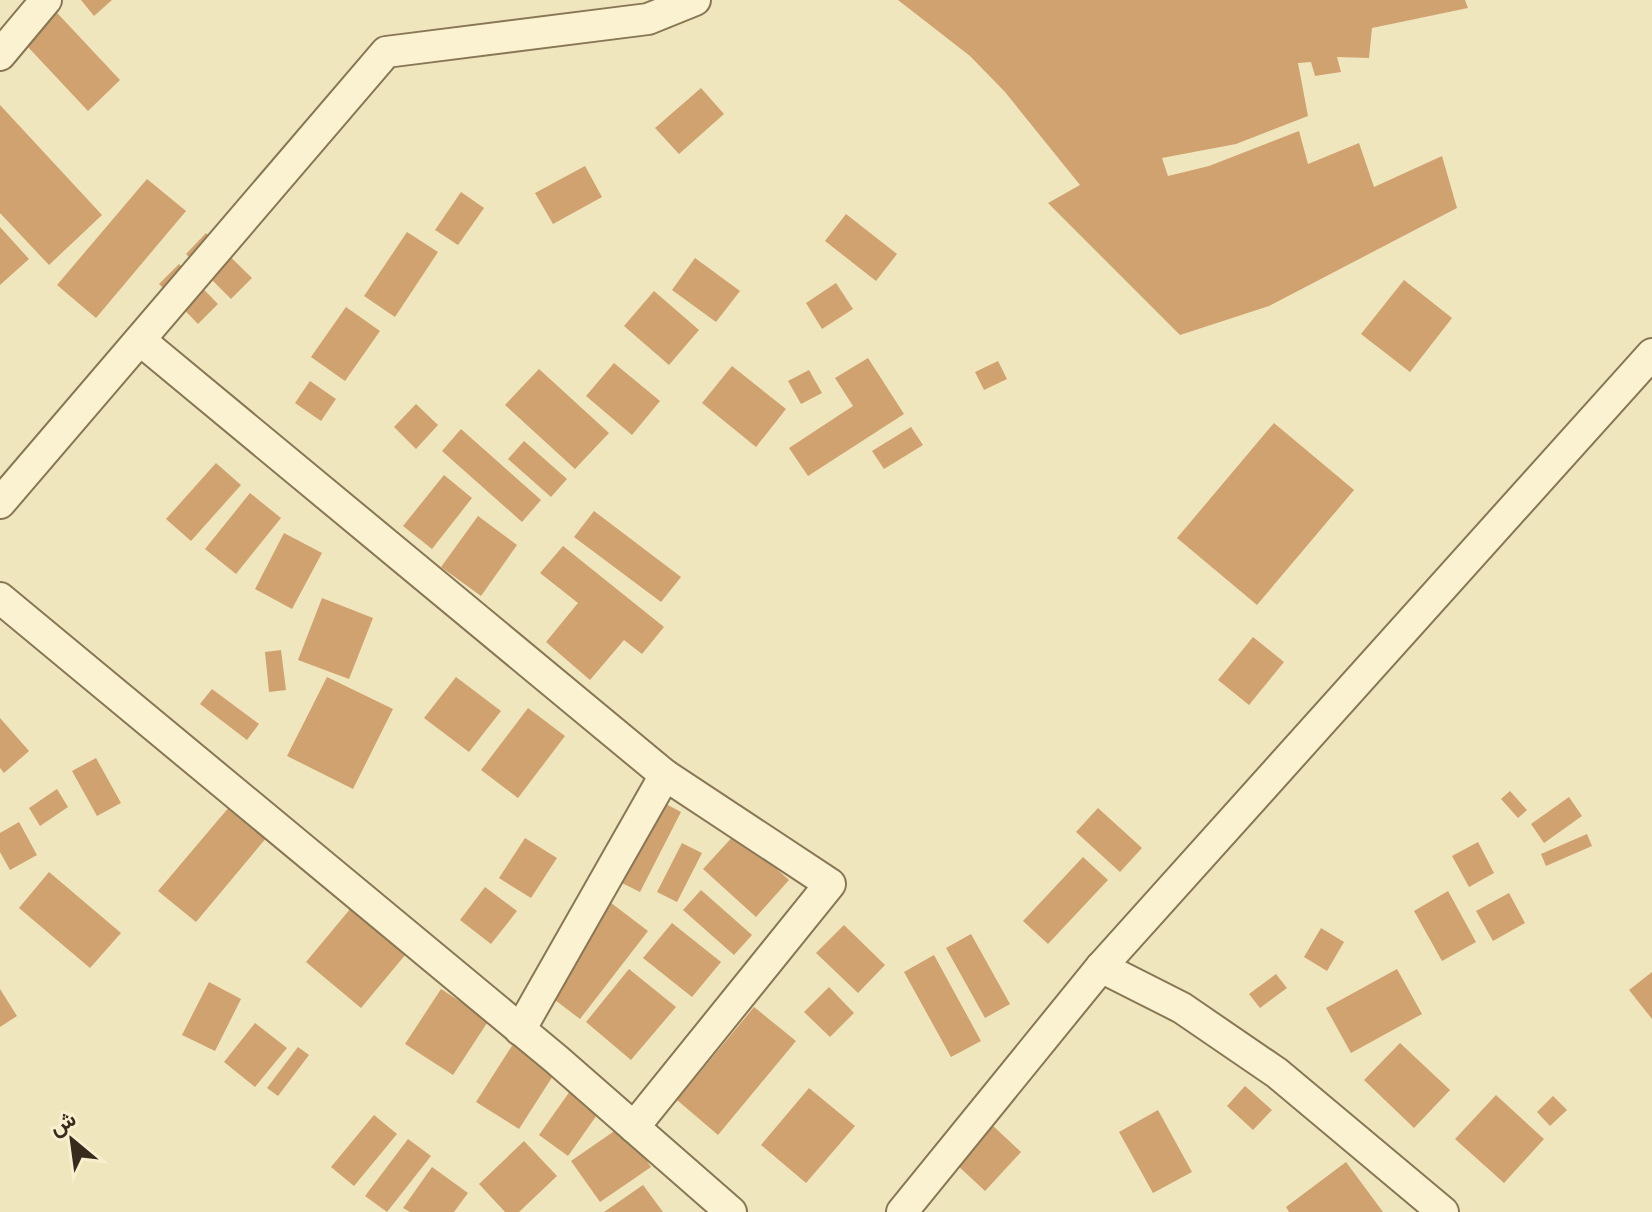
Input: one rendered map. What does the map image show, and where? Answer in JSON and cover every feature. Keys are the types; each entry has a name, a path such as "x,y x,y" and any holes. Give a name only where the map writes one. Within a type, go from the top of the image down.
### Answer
{"street":[{"path":"0,55 46,0"},
{"path":"0,503 386,52 648,19 695,0"},
{"path":"140,340 665,775 830,884 634,1127"},
{"path":"902,1212 1101,967 1652,354"},
{"path":"0,598 520,1030 731,1212"},
{"path":"520,1030 665,775"},
{"path":"1101,967 1182,1008 1277,1073 1433,1209"}],"building":[{"path":"45,0 120,80 88,111 13,31"},
{"path":"81,0 112,0 94,16"},
{"path":"898,0 1465,0 1468,8 1372,28 1369,58 1337,57 1341,72 1315,76 1311,62 1298,63 1308,116 1236,144 1162,158 1168,176 1209,166 1299,131 1308,164 1359,143 1374,187 1442,156 1457,208 1269,306 1180,335 1048,203 1080,185 1005,92 970,56"},
{"path":"701,88 724,114 679,154 655,128"},
{"path":"0,105 102,215 49,265 0,213"},
{"path":"585,166 602,197 553,224 535,193"},
{"path":"147,179 186,211 96,318 57,285"},
{"path":"461,192 484,208 458,245 435,230"},
{"path":"846,214 897,254 876,281 825,241"},
{"path":"0,227 29,259 0,285"},
{"path":"407,232 438,252 395,317 364,296"},
{"path":"206,233 252,278 231,299 186,254"},
{"path":"695,258 740,291 716,322 672,290"},
{"path":"179,264 218,304 198,324 159,284"},
{"path":"1404,280 1452,318 1410,372 1361,334"},
{"path":"836,283 853,309 822,329 806,303"},
{"path":"654,291 699,330 669,365 624,326"},
{"path":"346,307 380,331 345,381 311,357"},
{"path":"868,358 904,414 808,476 789,448 853,406 835,378"},
{"path":"998,361 1007,379 984,390 975,372"},
{"path":"614,363 660,401 632,435 586,396"},
{"path":"732,366 786,409 756,447 702,403"},
{"path":"539,369 609,433 575,469 505,405"},
{"path":"809,370 822,393 801,404 788,381"},
{"path":"310,381 336,399 321,421 295,403"},
{"path":"416,404 438,425 416,449 394,427"},
{"path":"1274,423 1354,490 1257,605 1177,538"},
{"path":"911,427 923,445 884,469 872,451"},
{"path":"461,429 541,500 522,522 442,451"},
{"path":"524,441 567,479 551,497 508,459"},
{"path":"216,463 241,485 191,541 166,519"},
{"path":"444,475 472,498 432,549 403,526"},
{"path":"250,493 281,518 236,574 205,549"},
{"path":"594,511 681,577 661,602 574,537"},
{"path":"478,516 517,545 481,596 441,567"},
{"path":"284,533 322,553 292,609 255,589"},
{"path":"563,546 664,627 642,654 624,640 590,680 546,642 578,603 540,573"},
{"path":"322,598 373,618 349,679 298,660"},
{"path":"1253,637 1284,662 1249,705 1218,680"},
{"path":"281,650 286,690 269,692 265,652"},
{"path":"327,677 393,709 353,789 287,756"},
{"path":"456,677 501,711 469,752 424,718"},
{"path":"212,689 259,724 247,740 200,704"},
{"path":"528,708 565,736 518,798 481,770"},
{"path":"0,718 29,751 4,773 0,768"},
{"path":"96,758 121,803 97,816 72,771"},
{"path":"57,789 68,807 40,826 29,808"},
{"path":"1510,791 1527,810 1518,818 1501,799"},
{"path":"649,795 681,812 640,892 608,876"},
{"path":"1569,797 1582,816 1544,843 1531,824"},
{"path":"230,806 267,837 196,922 158,891"},
{"path":"1098,808 1142,848 1120,872 1076,832"},
{"path":"19,822 37,855 10,870 0,852 0,833"},
{"path":"736,833 789,880 756,917 703,869"},
{"path":"1587,834 1592,846 1546,866 1541,854"},
{"path":"525,838 557,858 531,898 499,878"},
{"path":"1478,842 1494,873 1469,887 1452,856"},
{"path":"682,843 702,853 677,902 657,892"},
{"path":"1083,857 1108,880 1048,944 1023,921"},
{"path":"49,872 121,933 90,968 19,908"},
{"path":"485,887 517,911 491,944 460,920"},
{"path":"701,890 752,935 734,955 683,910"},
{"path":"1448,891 1476,942 1442,961 1414,911"},
{"path":"598,893 648,931 580,1019 530,981"},
{"path":"1509,893 1525,923 1493,941 1476,911"},
{"path":"351,908 406,954 361,1008 306,962"},
{"path":"672,923 721,962 692,997 643,958"},
{"path":"844,925 885,965 858,993 816,953"},
{"path":"1321,928 1344,942 1327,971 1304,957"},
{"path":"971,934 1010,1004 985,1018 946,948"},
{"path":"934,955 981,1041 951,1057 904,972"},
{"path":"629,969 676,1007 631,1060 586,1022"},
{"path":"1397,969 1422,1014 1351,1053 1326,1008"},
{"path":"1652,972 1652,1019 1629,990"},
{"path":"1276,974 1287,988 1260,1008 1249,994"},
{"path":"209,982 241,999 215,1051 182,1035"},
{"path":"829,987 854,1013 830,1037 804,1012"},
{"path":"0,989 17,1016 0,1027"},
{"path":"441,989 489,1020 453,1075 405,1044"},
{"path":"754,1007 796,1041 718,1135 677,1100"},
{"path":"255,1023 287,1048 255,1087 224,1062"},
{"path":"515,1041 558,1068 519,1129 476,1102"},
{"path":"1400,1043 1450,1090 1414,1128 1364,1080"},
{"path":"298,1047 309,1055 278,1096 267,1088"},
{"path":"575,1084 604,1105 568,1156 539,1135"},
{"path":"1245,1086 1272,1110 1253,1130 1227,1106"},
{"path":"809,1088 855,1126 806,1183 761,1145"},
{"path":"1496,1095 1544,1139 1504,1183 1455,1139"},
{"path":"1553,1096 1567,1110 1550,1126 1537,1112"},
{"path":"1158,1110 1192,1172 1153,1193 1119,1132"},
{"path":"374,1115 397,1134 354,1186 331,1167"},
{"path":"991,1124 1021,1152 985,1191 955,1163"},
{"path":"623,1125 651,1167 600,1202 571,1161"},
{"path":"408,1139 431,1156 387,1212 365,1196"},
{"path":"524,1141 557,1176 519,1212 505,1212 479,1184"},
{"path":"1346,1162 1383,1212 1289,1212 1286,1207"},
{"path":"432,1167 468,1193 454,1212 410,1212 403,1208"},
{"path":"643,1185 663,1212 604,1212"}]}
